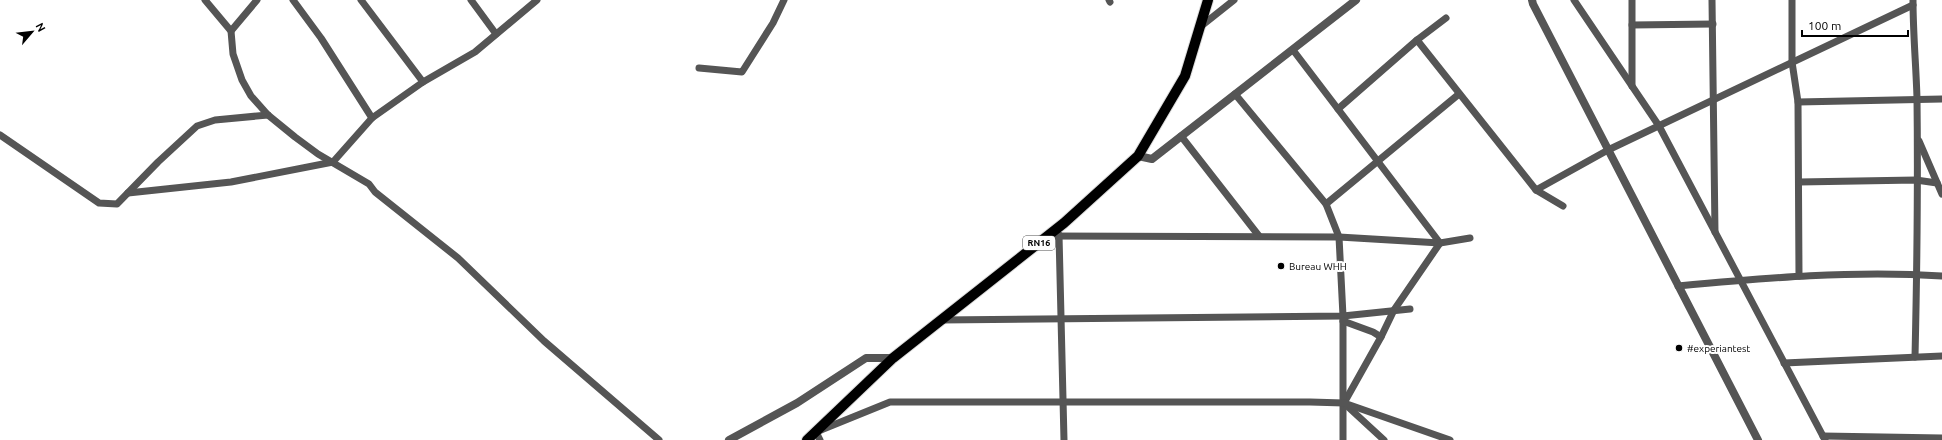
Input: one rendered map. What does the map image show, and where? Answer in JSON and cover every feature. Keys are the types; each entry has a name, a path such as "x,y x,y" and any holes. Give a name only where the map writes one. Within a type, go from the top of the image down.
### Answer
{"main road":[{"name":"RN16","path":"807,440 818,436 893,358 1054,235 1138,156 1185,76 1208,0"}],"street":[{"path":"205,0 232,31 233,54 242,80 251,96 268,115 295,137 369,184 374,192 458,258 544,341 659,440"},
{"path":"232,31 257,0"},
{"path":"293,0 321,38 372,118"},
{"path":"361,0 423,82"},
{"path":"471,0 496,34"},
{"path":"128,193 230,182 333,162 372,118 423,82 474,52 537,0"},
{"path":"699,68 742,72 773,23 784,0"},
{"path":"1200,27 1234,0"},
{"path":"1138,156 1152,159 1356,0"},
{"path":"1532,0 1758,440"},
{"path":"1574,0 1659,126 1824,438 1942,438"},
{"path":"1632,0 1632,86"},
{"path":"1712,0 1715,234"},
{"path":"1792,0 1792,62 1798,102 1799,276"},
{"path":"1536,190 1608,150 1913,2 1917,99 1917,274 1915,357"},
{"path":"1338,109 1417,40 1446,18"},
{"path":"1632,25 1713,24"},
{"path":"1417,40 1536,190 1563,206"},
{"path":"1293,50 1440,243"},
{"path":"1235,94 1326,204 1339,237 1344,403 1343,440"},
{"path":"1326,204 1459,94"},
{"path":"1798,102 1942,99"},
{"path":"0,135 99,202 117,204 158,162 197,126 215,120 268,115"},
{"path":"1181,136 1259,236"},
{"path":"1917,138 1942,194"},
{"path":"1799,182 1916,180 1937,183"},
{"path":"1064,440 1061,318 1054,235 1339,237 1440,243 1470,238"},
{"path":"1344,403 1381,337 1394,310 1440,243"},
{"path":"1678,286 1799,276 1917,274 1942,276"},
{"path":"941,320 1061,318 1342,319 1394,310 1410,309"},
{"path":"1342,319 1381,337"},
{"path":"1784,363 1942,356"},
{"path":"729,440 797,403 866,358 893,358"},
{"path":"818,436 890,402 1344,403 1450,440"},
{"path":"1344,403 1384,440"}],"place":[{"name":"Bureau WHH","path":"1281,266"},
{"name":"#experiantest","path":"1679,348"}]}
